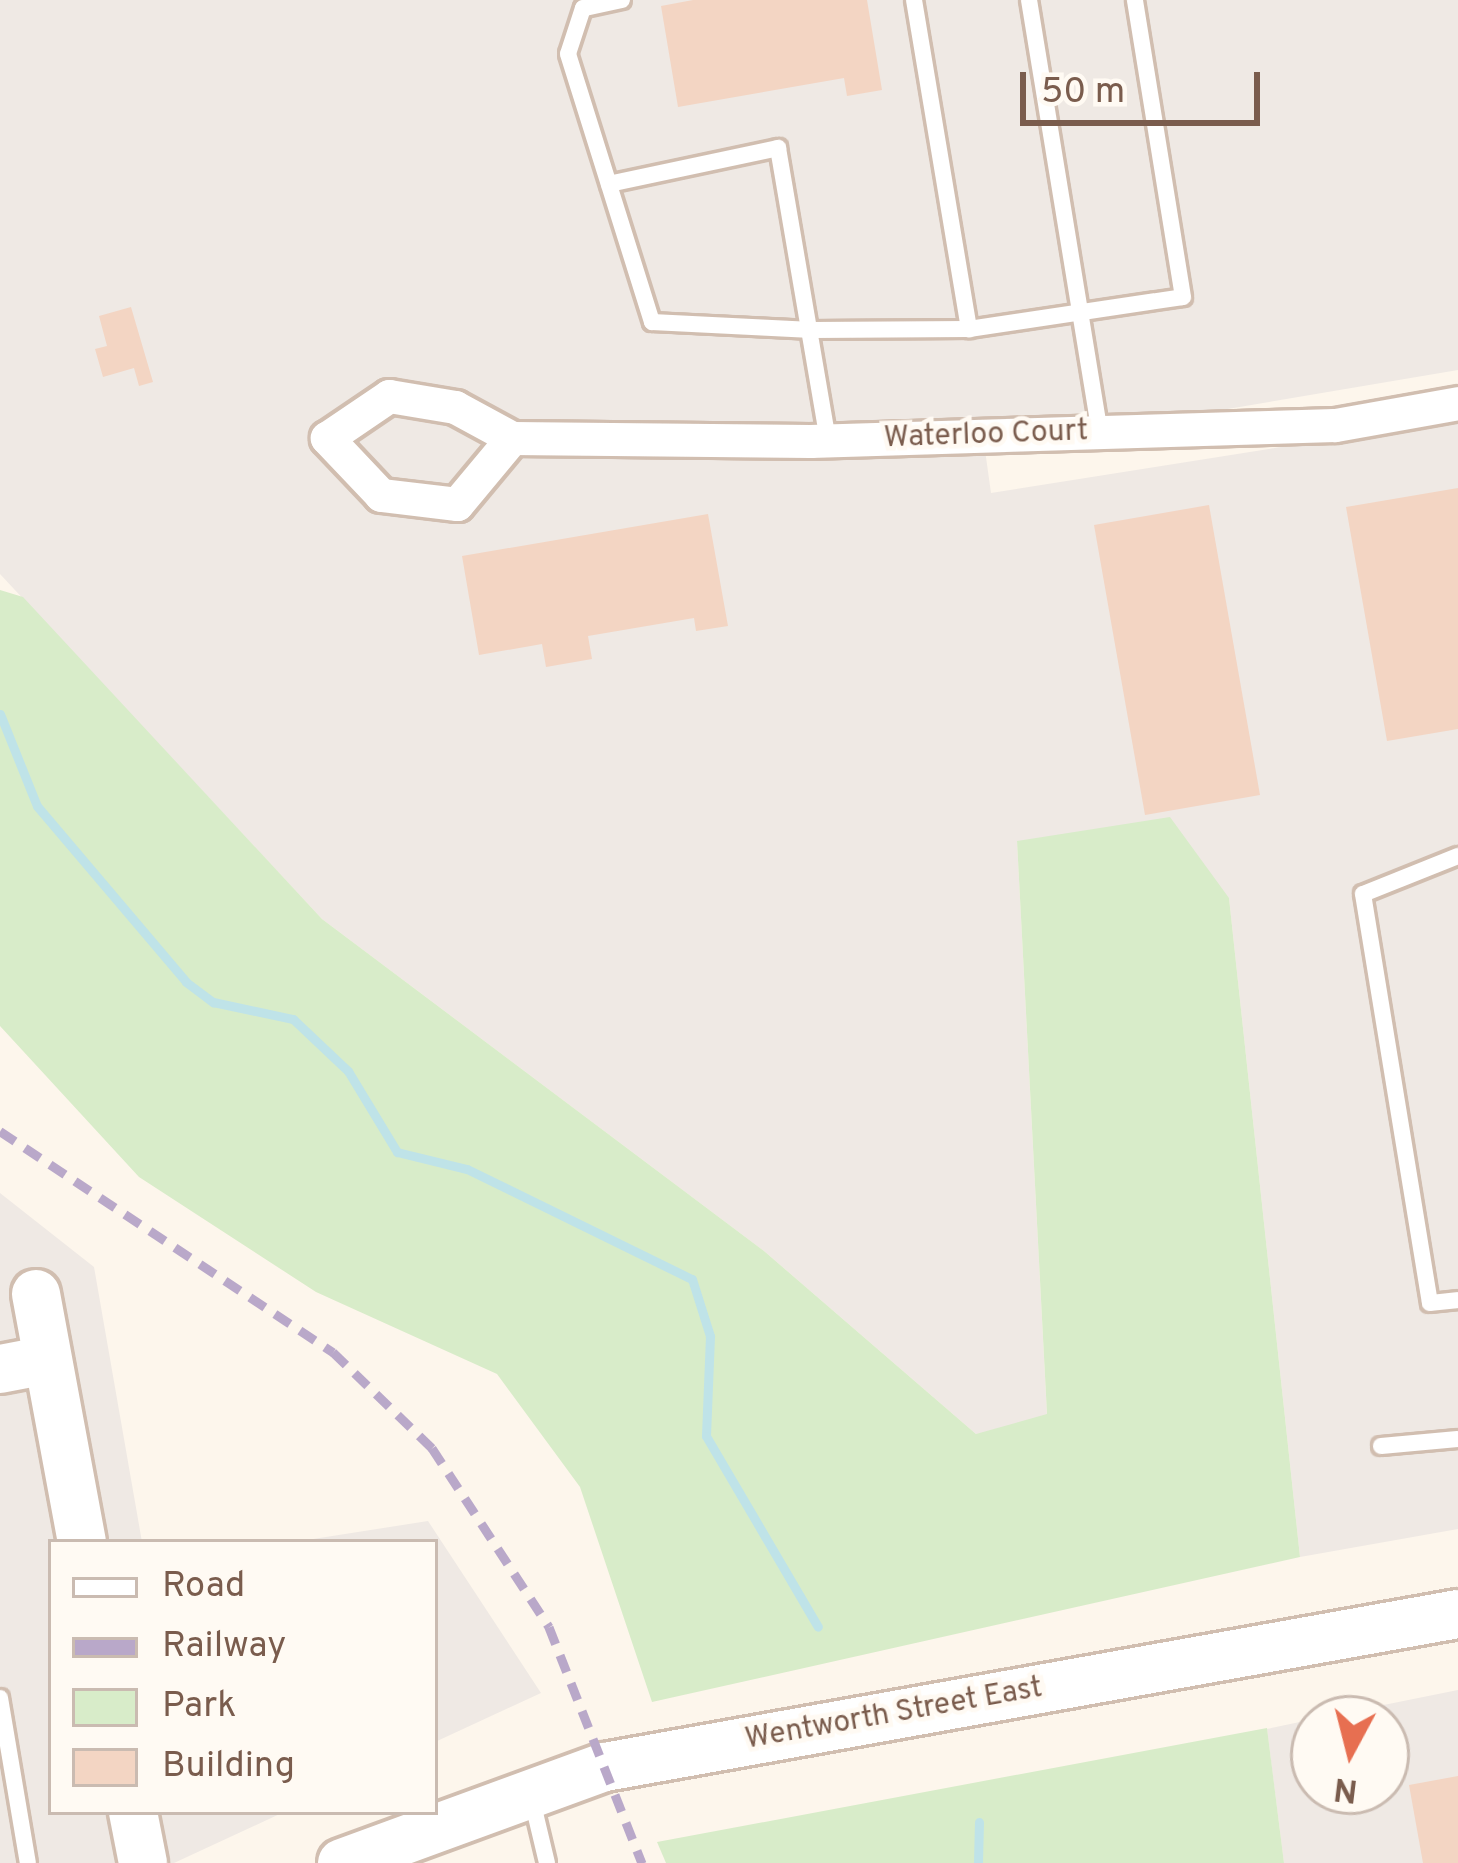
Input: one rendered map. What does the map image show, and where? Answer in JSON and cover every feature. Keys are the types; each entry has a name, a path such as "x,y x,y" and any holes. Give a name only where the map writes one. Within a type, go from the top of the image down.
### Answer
{"main road":[{"path":"36,1294 81,1539"},
{"path":"0,1369 47,1360"},
{"name":"Wentworth Street East","path":"342,1863 605,1767 1458,1614"},
{"path":"135,1815 143,1863"}],"street":[{"name":"Waterloo Court","path":"512,438 457,504 381,495 327,438 389,396 455,407 512,438 829,440 1335,425 1458,403"}],"lane":[{"path":"622,0 583,8 568,54 652,322 812,330 969,329 1183,297 1135,0"},
{"path":"914,0 969,329"},
{"path":"1029,0 1100,433"},
{"path":"608,184 778,148 829,440"},
{"path":"1458,856 1363,894 1430,1303 1458,1300"},
{"path":"1381,1446 1458,1439"},
{"path":"0,1698 28,1863"},
{"path":"530,1794 547,1863"}],"shaded area":[{"path":"0,0 1458,0 1458,370 985,450 991,493 1458,419 1458,1529 1300,1557 1229,898 1017,841 1047,1415 1012,1431 976,1434 764,1251 322,919 0,574"},
{"path":"0,1193 94,1267 141,1539 48,1539 48,1815 278,1815 174,1863 0,1863"},
{"path":"428,1521 541,1693 438,1741 438,1539 313,1539"},
{"path":"1458,1690 1458,1863 1284,1863 1267,1729 1290,1724 1290,1815 1410,1815 1410,1700"}],"green space":[{"path":"0,590 23,597 322,919 764,1251 976,1434 1047,1414 1017,841 1170,817 1229,898 1300,1557 652,1702 580,1487 497,1374 316,1292 139,1177 0,1026"},
{"path":"1267,1728 1284,1863 666,1863 657,1842"}],"building":[{"path":"693,0 867,0 882,90 847,96 844,78 678,107 661,6"},
{"path":"131,307 153,382 139,386 134,368 103,377 95,349 107,346 99,316"},
{"path":"1458,488 1458,729 1387,741 1346,507"},
{"path":"1209,505 1260,795 1145,815 1094,525"},
{"path":"708,514 728,626 696,631 694,618 588,636 592,659 546,667 542,644 479,655 462,556"},
{"path":"1458,1776 1458,1863 1423,1863 1410,1785"}],"waterway":[{"path":"0,714 37,806 186,982 213,1002 293,1019 348,1071 397,1152 467,1169 692,1279 710,1336 706,1436 818,1627"},
{"path":"978,1863 979,1822"}],"railway":[{"path":"0,1131 333,1352 432,1448 549,1627 642,1863"}]}
